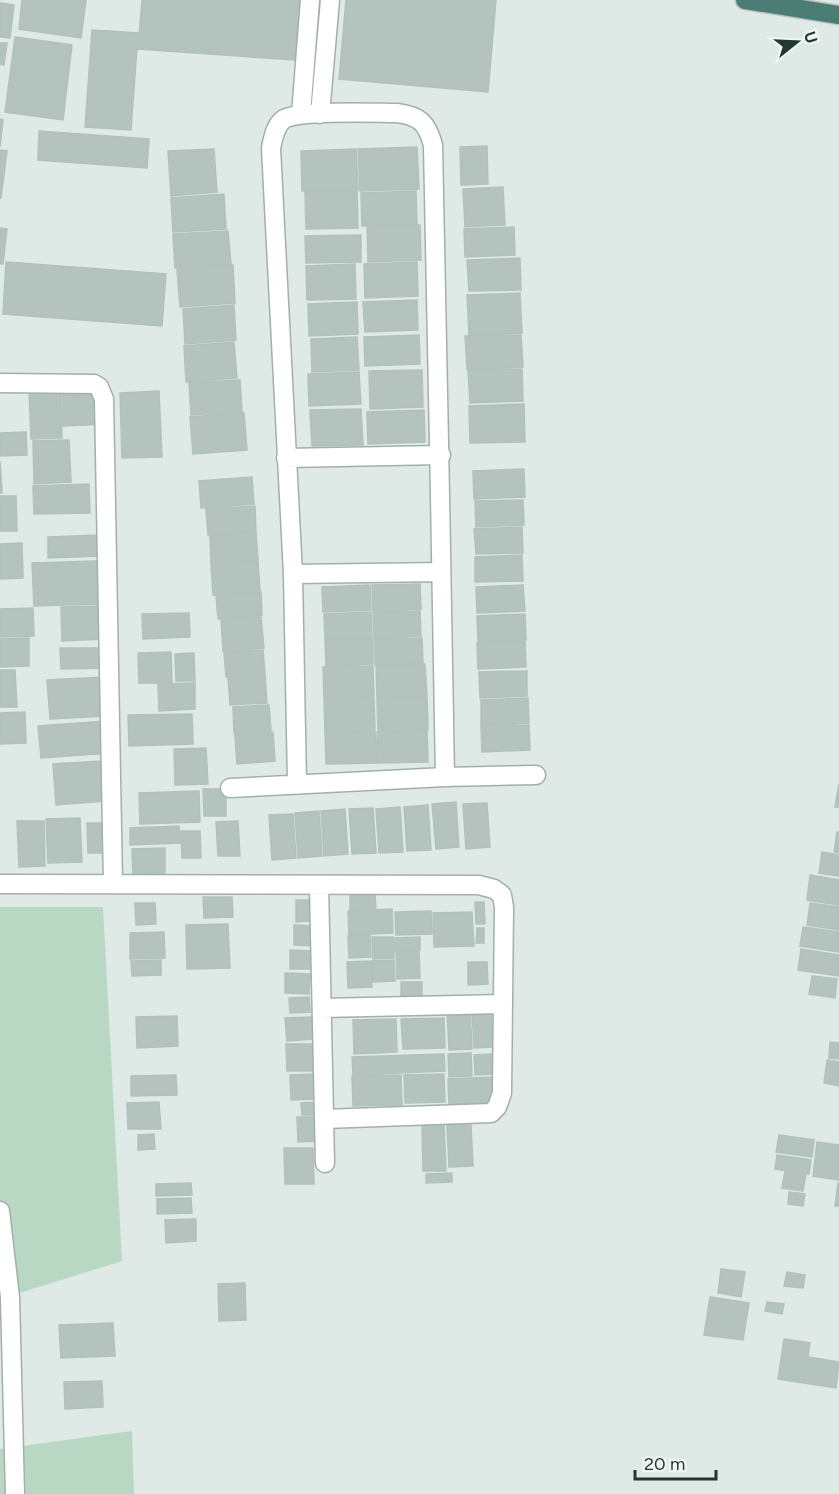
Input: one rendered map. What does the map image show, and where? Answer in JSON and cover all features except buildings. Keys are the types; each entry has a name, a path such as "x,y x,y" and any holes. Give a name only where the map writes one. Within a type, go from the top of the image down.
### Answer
{"highway":[{"path":"745,0 839,15"}],"street":[{"path":"301,114 310,0"},
{"path":"320,114 330,0"},
{"path":"297,784 293,574 270,148 274,132 283,120 301,114 397,113 413,115 423,122 430,133 433,145 441,455 445,777"},
{"path":"0,383 94,384 99,387 104,399 113,884"},
{"path":"286,458 441,455"},
{"path":"293,574 441,572"},
{"path":"230,788 445,777 536,775"},
{"path":"0,884 479,885 494,889 502,895 504,908 502,1093 497,1107 491,1113 324,1119"},
{"path":"319,885 325,1163"},
{"path":"321,1008 503,1004"},
{"path":"0,1211 10,1297 15,1494"}],"green space":[{"path":"0,907 103,907 122,1261 0,1299"},
{"path":"132,1431 134,1494 0,1494 0,1449"}]}
